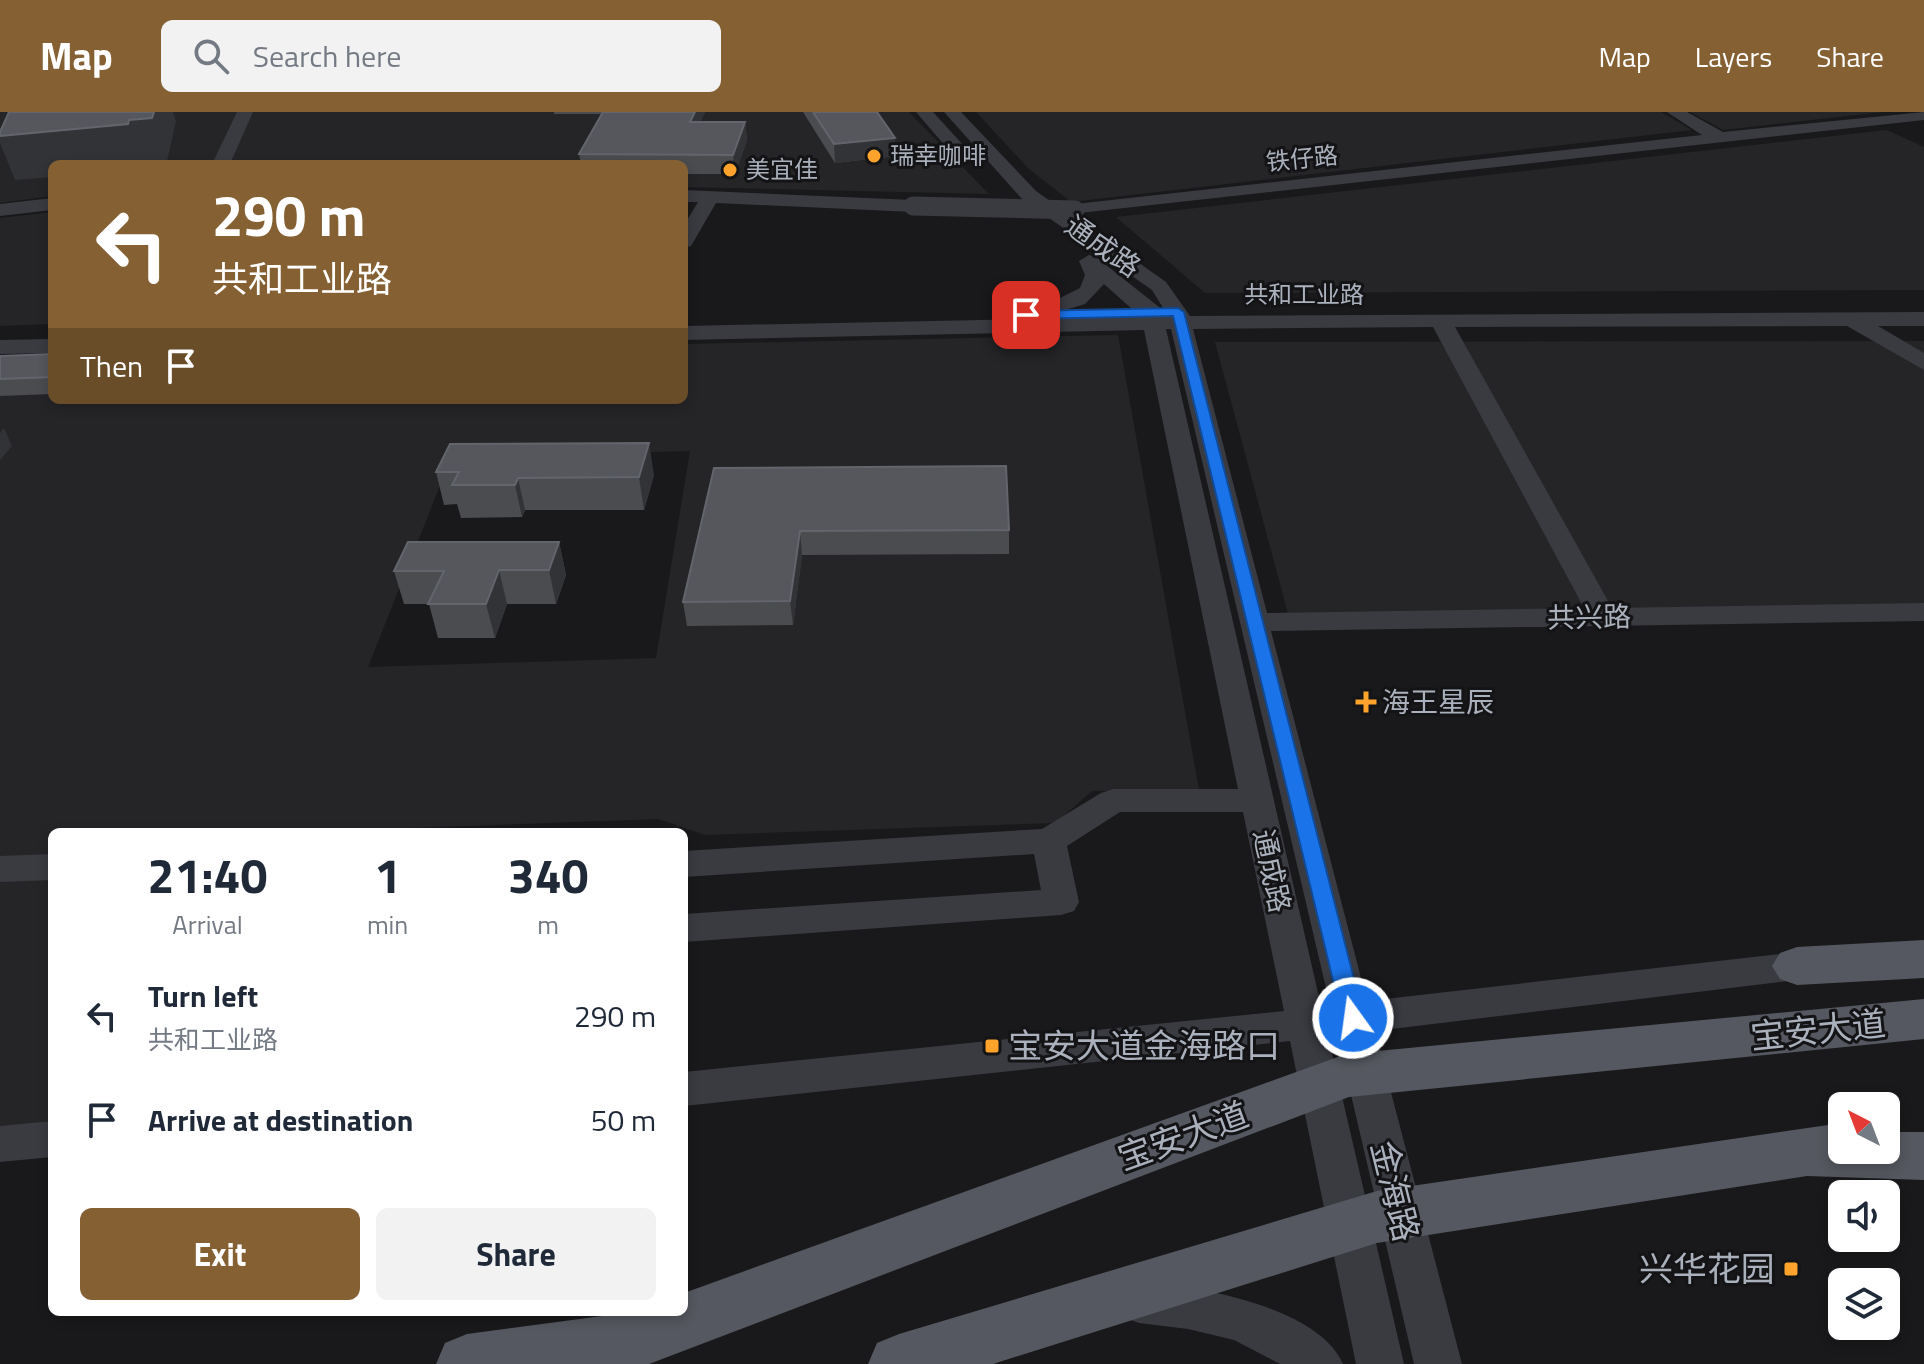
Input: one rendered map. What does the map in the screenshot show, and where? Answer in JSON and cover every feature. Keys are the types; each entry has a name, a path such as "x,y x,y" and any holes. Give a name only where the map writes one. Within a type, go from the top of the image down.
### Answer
{"main road":[{"path":"1797,966 1924,959"},
{"name":"宝安大道","path":"467,1364 622,1345 1343,1080 1924,1019"},
{"path":"1900,1139 1924,1136"},
{"path":"899,1364 1375,1220 1828,1149"},
{"path":"1787,1154 1924,1156"}],"street":[{"path":"223,160 245,112"},
{"path":"924,112 972,165"},
{"name":"通成路","path":"952,112 1029,195 1159,286 1257,800 1306,1023"},
{"path":"1675,112 1722,139"},
{"name":"铁仔路","path":"688,196 1075,210 1924,115"},
{"path":"1881,120 1910,134"},
{"name":"通成路","path":"999,191 1166,317 1255,622 1353,1018"},
{"path":"688,235 711,196"},
{"path":"0,210 48,204"},
{"path":"1026,315 1088,293 1096,284 1097,274 1091,263"},
{"name":"共和工业路","path":"688,333 1166,317 1924,308"},
{"name":"共和工业路","path":"688,322 1026,315 1440,320 1924,319"},
{"path":"1851,319 1924,363"},
{"path":"1440,320 1603,617"},
{"path":"0,337 48,335"},
{"path":"0,347 48,346"},
{"name":"共兴路","path":"1255,622 1924,612"},
{"path":"688,864 1049,841 1113,801 1257,800"},
{"path":"688,928 1061,902 1049,841"},
{"path":"0,869 48,867"},
{"path":"688,1089 1353,1018 1797,966 1924,975"},
{"name":"金海路","path":"1343,1080 1353,1018"},
{"name":"金海路","path":"1306,1023 1343,1080 1375,1220 1438,1364"},
{"path":"0,1144 48,1139"},
{"name":"金海路","path":"1375,1220 1380,1364"},
{"path":"1092,1305 1133,1301 1216,1312 1257,1324 1295,1345 1319,1364"}],"shaded area":[{"path":"0,112 909,112 989,194 688,187 688,160 48,160 48,197 0,203"},
{"path":"976,112 1661,112 1692,130 1071,202 1029,169"},
{"path":"1690,112 1883,112 1723,130"},
{"path":"1887,130 1924,147 1924,290 1205,293 1116,217"},
{"path":"48,212 48,324 0,326 0,218"},
{"path":"1118,335 1199,790 1092,791 1056,823 705,835 658,819 411,828 48,828 48,1128 0,1132 0,359 48,358 48,404 688,404 688,344","holes":["690,451 656,658 368,667 451,458"]},
{"path":"1924,341 1924,612 1290,621 1215,342"}],"building":[{"path":"9,112 154,112 152,118 129,120 128,124 0,136"},
{"path":"603,112 695,112 690,122 745,122 733,155 579,154"},
{"path":"813,112 877,112 895,138 834,144"},
{"path":"48,354 48,377 0,379 0,356"},
{"path":"649,443 639,477 518,478 515,485 452,485 459,472 436,472 450,444"},
{"path":"1006,466 1009,530 800,531 790,601 683,602 714,468"},
{"path":"408,542 559,542 549,570 499,570 486,604 428,604 444,571 394,571"}],"place":[{"name":"瑞幸咖啡","path":"874,156"},
{"name":"美宜佳","path":"730,170"},
{"name":"海王星辰","path":"1366,702"},
{"name":"宝安大道金海路口","path":"992,1046"},
{"name":"兴华花园","path":"1791,1269"}],"route":[{"path":"1026,315 1178,312 1353,1018"}]}
